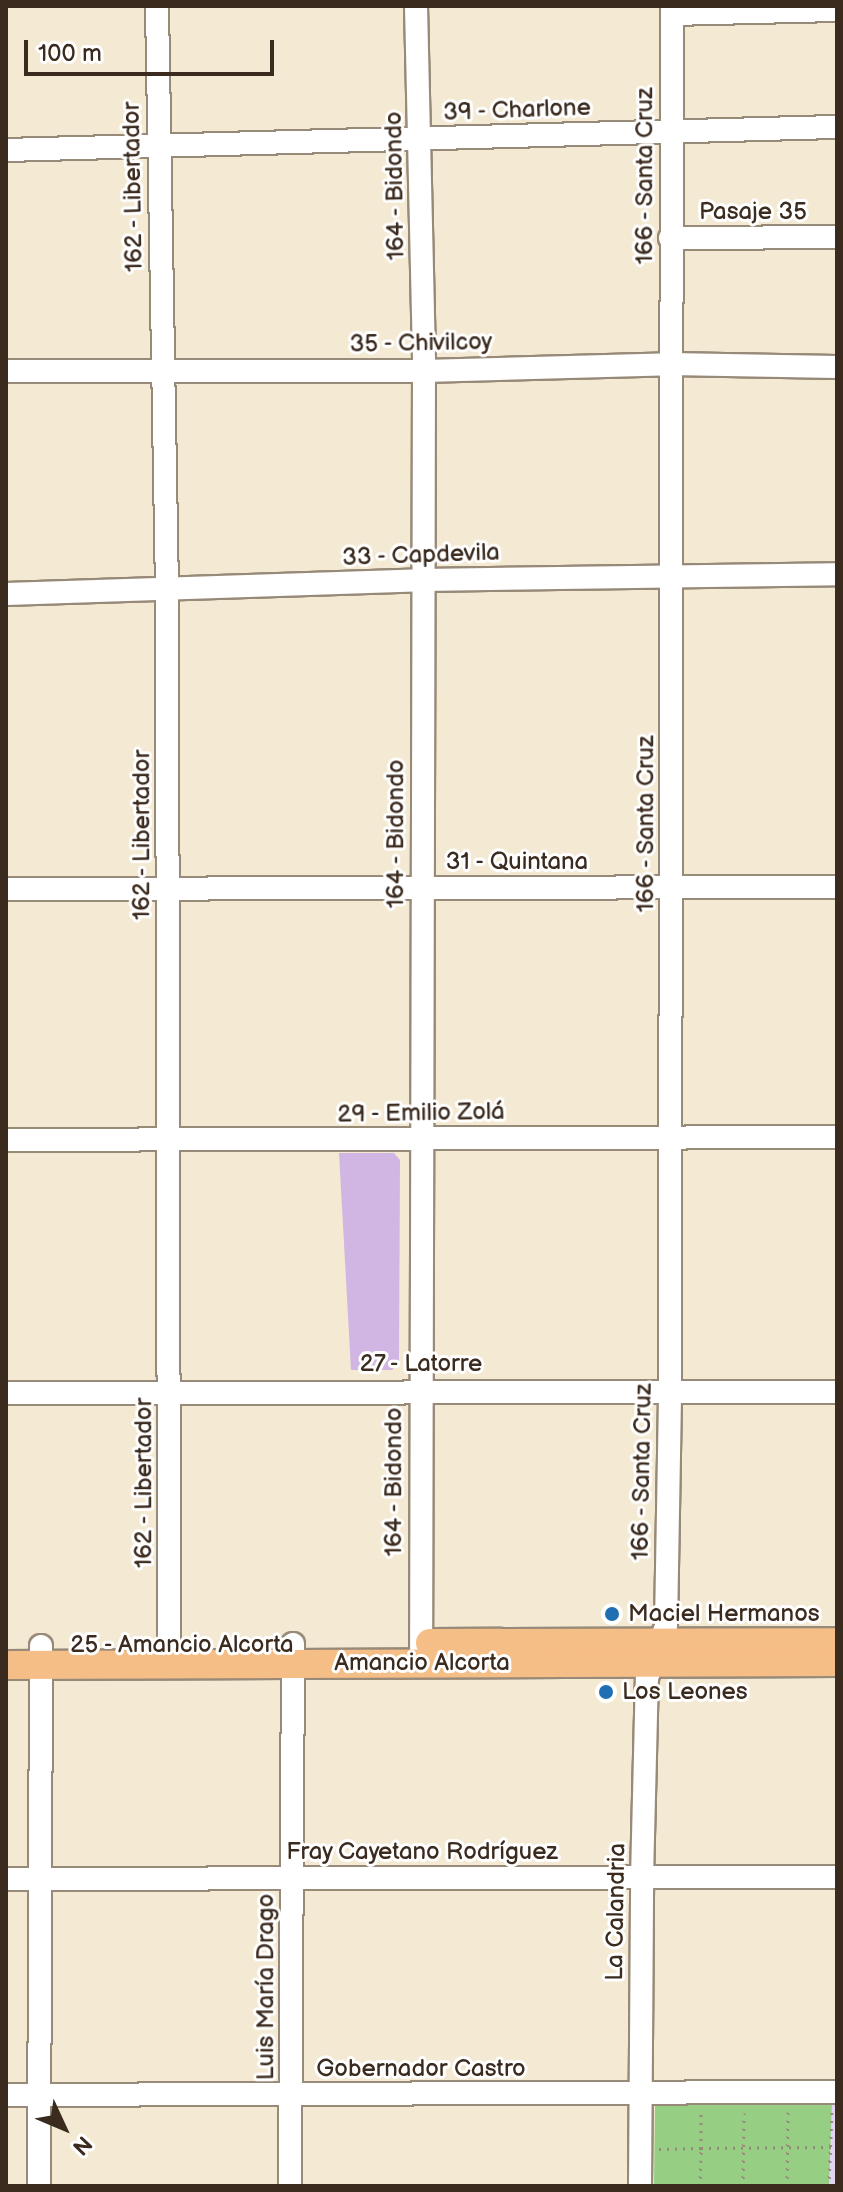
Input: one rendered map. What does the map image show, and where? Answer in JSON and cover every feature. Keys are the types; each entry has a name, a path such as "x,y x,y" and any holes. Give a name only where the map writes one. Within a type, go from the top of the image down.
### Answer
{"main road":[{"name":"25 - Amancio Alcorta","path":"6,1646 41,1655 658,1653 837,1642"},
{"path":"658,1653 837,1662"},
{"path":"6,1665 41,1655"}],"street":[{"name":"162 - Libertador","path":"157,6 167,590 170,1654"},
{"name":"164 - Bidondo","path":"416,6 424,371 421,1652"},
{"path":"672,10 837,10"},
{"name":"166 - Santa Cruz","path":"658,1653 670,1390 673,1137 672,10"},
{"name":"39 - Charlone","path":"6,150 837,127"},
{"name":"Pasaje 35","path":"670,238 837,237"},
{"name":"35 - Chivilcoy","path":"6,371 424,371 670,364 837,367"},
{"name":"33 - Capdevila","path":"6,594 422,580 837,574"},
{"name":"31 - Quintana","path":"6,889 168,886 422,889 837,887"},
{"name":"29 - Emilio Zolá","path":"6,1140 168,1142 837,1137"},
{"name":"27 - Latorre","path":"6,1393 420,1390 837,1392"},
{"name":"Luis María Drago","path":"290,2186 293,1653"},
{"name":"La Calandria","path":"640,2186 647,1678 658,1653"},
{"path":"39,2186 41,1655"},
{"name":"Fray Cayetano Rodríguez","path":"6,1879 837,1877"},
{"name":"Gobernador Castro","path":"6,2095 640,2093 834,2098"}],"path":[{"path":"829,2186 834,2098"},
{"path":"787,2186 788,2104"},
{"path":"700,2186 701,2105"},
{"path":"743,2186 744,2105"},
{"path":"655,2149 831,2147"}],"shaded area":[{"path":"832,2104 837,2104 837,2186 829,2186"}],"green space":[{"path":"832,2104 829,2186 654,2186 655,2105"}],"building":[{"path":"339,1153 394,1153 400,1160 399,1360 392,1370 351,1370"}],"place":[{"name":"Maciel Hermanos","path":"612,1614"},
{"name":"Los Leones","path":"606,1692"}]}
